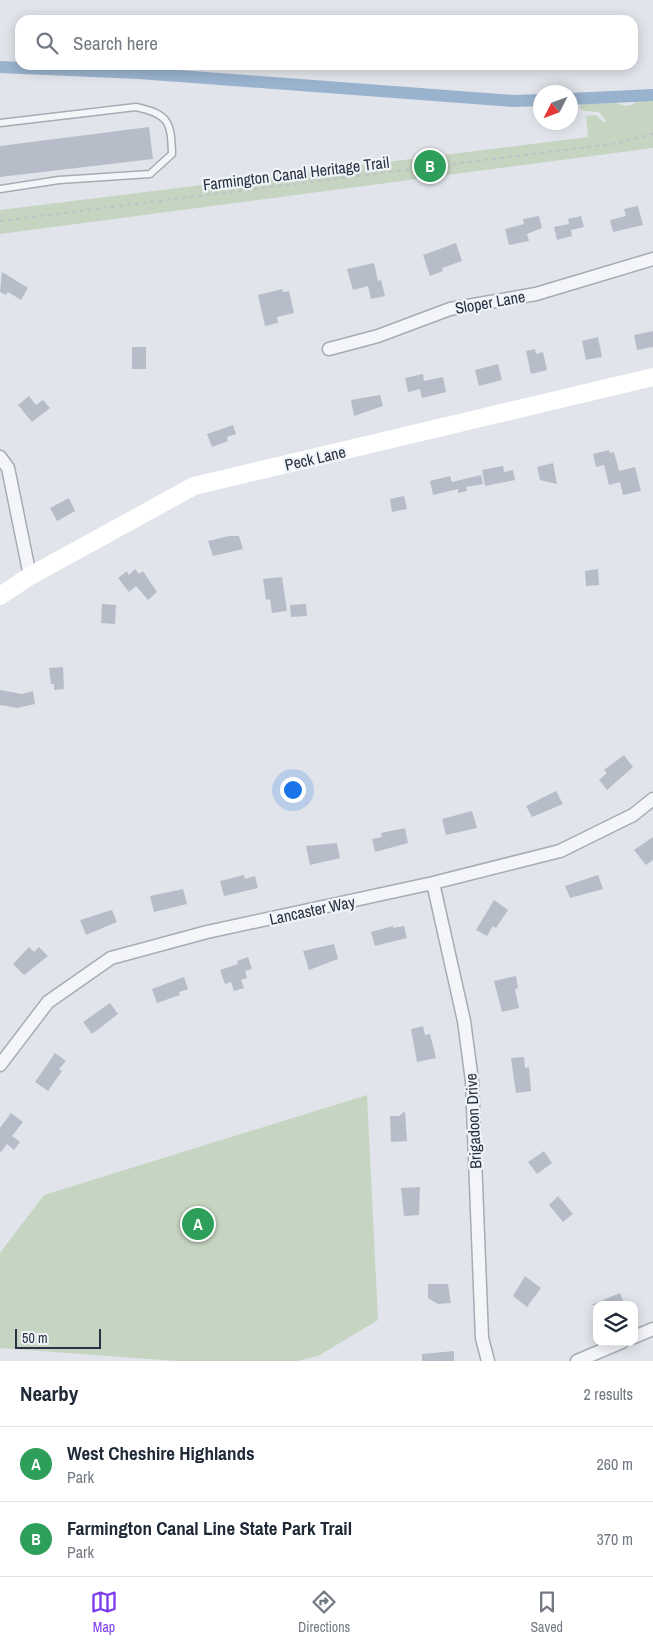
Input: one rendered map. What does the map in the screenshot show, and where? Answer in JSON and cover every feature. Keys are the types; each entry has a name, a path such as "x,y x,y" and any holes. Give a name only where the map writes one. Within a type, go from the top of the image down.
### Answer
{"street":[{"name":"Sloper Lane","path":"329,349 378,336 450,309 536,294 653,259"},
{"name":"Peck Lane","path":"0,596 30,576 194,486 653,377"},
{"path":"0,457 8,468 30,576"},
{"name":"Lancaster Way","path":"0,1065 48,1002 111,958 208,932 433,883 560,851 633,815 653,799"},
{"name":"Brigadoon Drive","path":"433,883 464,1020 472,1080 482,1338 488,1361"},
{"path":"638,1335 653,1329"},
{"path":"578,1361 613,1346"}],"lane":[{"path":"0,123 136,107 156,111 171,128 172,154 150,174 58,180 0,189"}],"path":[{"name":"Farmington Canal Heritage Trail","path":"0,222 619,143 653,134"}],"green space":[{"path":"611,98 624,106 628,106 646,98 653,98 653,148 0,234 0,210 588,137 586,116 596,115 604,123 606,121 599,112 585,111 579,107 589,101 602,104"},
{"path":"367,1095 378,1320 318,1356 298,1361 176,1361 0,1348 0,1253 44,1195"}],"building":[{"path":"149,127 153,159 0,177 0,146"},
{"path":"638,206 643,225 613,232 610,220 626,216 624,209"},
{"path":"539,216 542,228 527,234 529,241 509,245 505,229 524,224 523,219"},
{"path":"581,216 584,227 571,230 572,236 557,240 554,227 569,224 568,219"},
{"path":"456,243 462,261 442,268 443,271 430,276 423,255"},
{"path":"374,263 378,281 381,280 385,296 371,299 368,286 353,290 347,269"},
{"path":"2,272 28,288 21,300 8,292 6,295 0,292"},
{"path":"282,289 283,292 289,291 294,313 277,317 278,323 265,326 258,295"},
{"path":"653,331 653,347 637,350 634,335"},
{"path":"598,337 602,357 586,360 582,341"},
{"path":"132,347 146,347 146,369 132,369"},
{"path":"535,349 536,354 543,352 547,370 531,374 526,351"},
{"path":"498,364 502,380 479,386 475,370"},
{"path":"423,374 424,381 443,377 446,392 422,398 420,389 408,392 405,378"},
{"path":"380,395 383,406 354,416 351,400"},
{"path":"29,396 36,405 43,400 50,408 32,422 18,405"},
{"path":"233,425 236,434 227,437 228,441 212,447 207,434"},
{"path":"609,450 610,453 614,452 619,471 635,467 641,491 623,495 620,482 609,485 604,465 596,467 593,454"},
{"path":"553,463 557,484 540,480 537,467"},
{"path":"503,466 504,472 513,470 515,480 485,486 482,470"},
{"path":"481,475 483,484 466,487 467,491 458,493 458,489 433,495 430,481 450,476 452,482"},
{"path":"404,496 407,509 392,512 390,499"},
{"path":"69,498 75,511 57,521 50,508"},
{"path":"229,536 239,536 243,549 213,556 208,541"},
{"path":"135,569 139,574 143,571 157,592 148,600 136,586 129,592 118,578 127,571 129,575"},
{"path":"598,569 599,585 586,586 585,571"},
{"path":"282,577 287,611 272,613 270,599 266,600 263,579"},
{"path":"102,604 116,605 115,624 101,623"},
{"path":"306,604 307,616 291,617 290,605"},
{"path":"63,667 64,689 54,690 54,684 51,684 49,668"},
{"path":"0,690 22,694 33,691 35,704 17,708 0,705"},
{"path":"624,755 633,767 607,790 599,780 607,773 604,770"},
{"path":"556,791 563,804 532,817 526,806"},
{"path":"472,811 477,828 446,835 442,819"},
{"path":"405,828 408,843 375,852 372,839 382,837 381,833"},
{"path":"653,837 653,860 646,865 634,850"},
{"path":"337,843 340,858 310,865 306,846"},
{"path":"244,875 245,879 255,876 258,888 224,896 220,881"},
{"path":"598,875 603,889 570,898 565,886"},
{"path":"183,889 187,904 154,912 150,896"},
{"path":"494,900 508,910 496,928 493,926 487,936 476,930"},
{"path":"112,910 117,922 86,935 80,920"},
{"path":"393,926 393,928 404,926 407,938 375,946 371,932"},
{"path":"334,944 338,959 309,970 303,951"},
{"path":"29,947 34,952 39,947 48,956 24,975 13,964"},
{"path":"248,957 252,969 245,971 247,978 241,980 244,988 234,991 231,982 225,984 220,970 238,964 237,961"},
{"path":"516,976 518,988 515,989 519,1008 502,1012 494,981"},
{"path":"184,977 188,989 179,992 180,995 157,1003 152,989"},
{"path":"110,1003 118,1014 92,1034 83,1022"},
{"path":"423,1026 425,1035 430,1034 436,1058 417,1062 411,1029"},
{"path":"55,1053 66,1061 59,1069 62,1071 48,1091 35,1082"},
{"path":"524,1057 525,1068 529,1067 531,1091 516,1093 511,1058"},
{"path":"405,1111 407,1141 391,1142 390,1116 399,1116"},
{"path":"11,1113 23,1122 12,1136 20,1142 14,1150 7,1144 0,1153 0,1128"},
{"path":"544,1151 552,1163 537,1174 528,1162"},
{"path":"420,1187 419,1215 404,1216 401,1188"},
{"path":"558,1196 573,1214 563,1222 549,1205"},
{"path":"525,1276 541,1288 527,1307 513,1296"},
{"path":"428,1284 448,1284 451,1303 438,1304 428,1298"},
{"path":"620,1293 623,1301 601,1301"},
{"path":"454,1351 454,1361 422,1361 422,1354"}],"waterway":[{"path":"0,67 15,68"},
{"path":"70,70 139,73 514,101 533,100"},
{"path":"578,99 653,95"}],"place":[{"name":"Farmington Canal Line State Park Trail","path":"430,166"},
{"name":"West Cheshire Highlands","path":"198,1224"}]}
